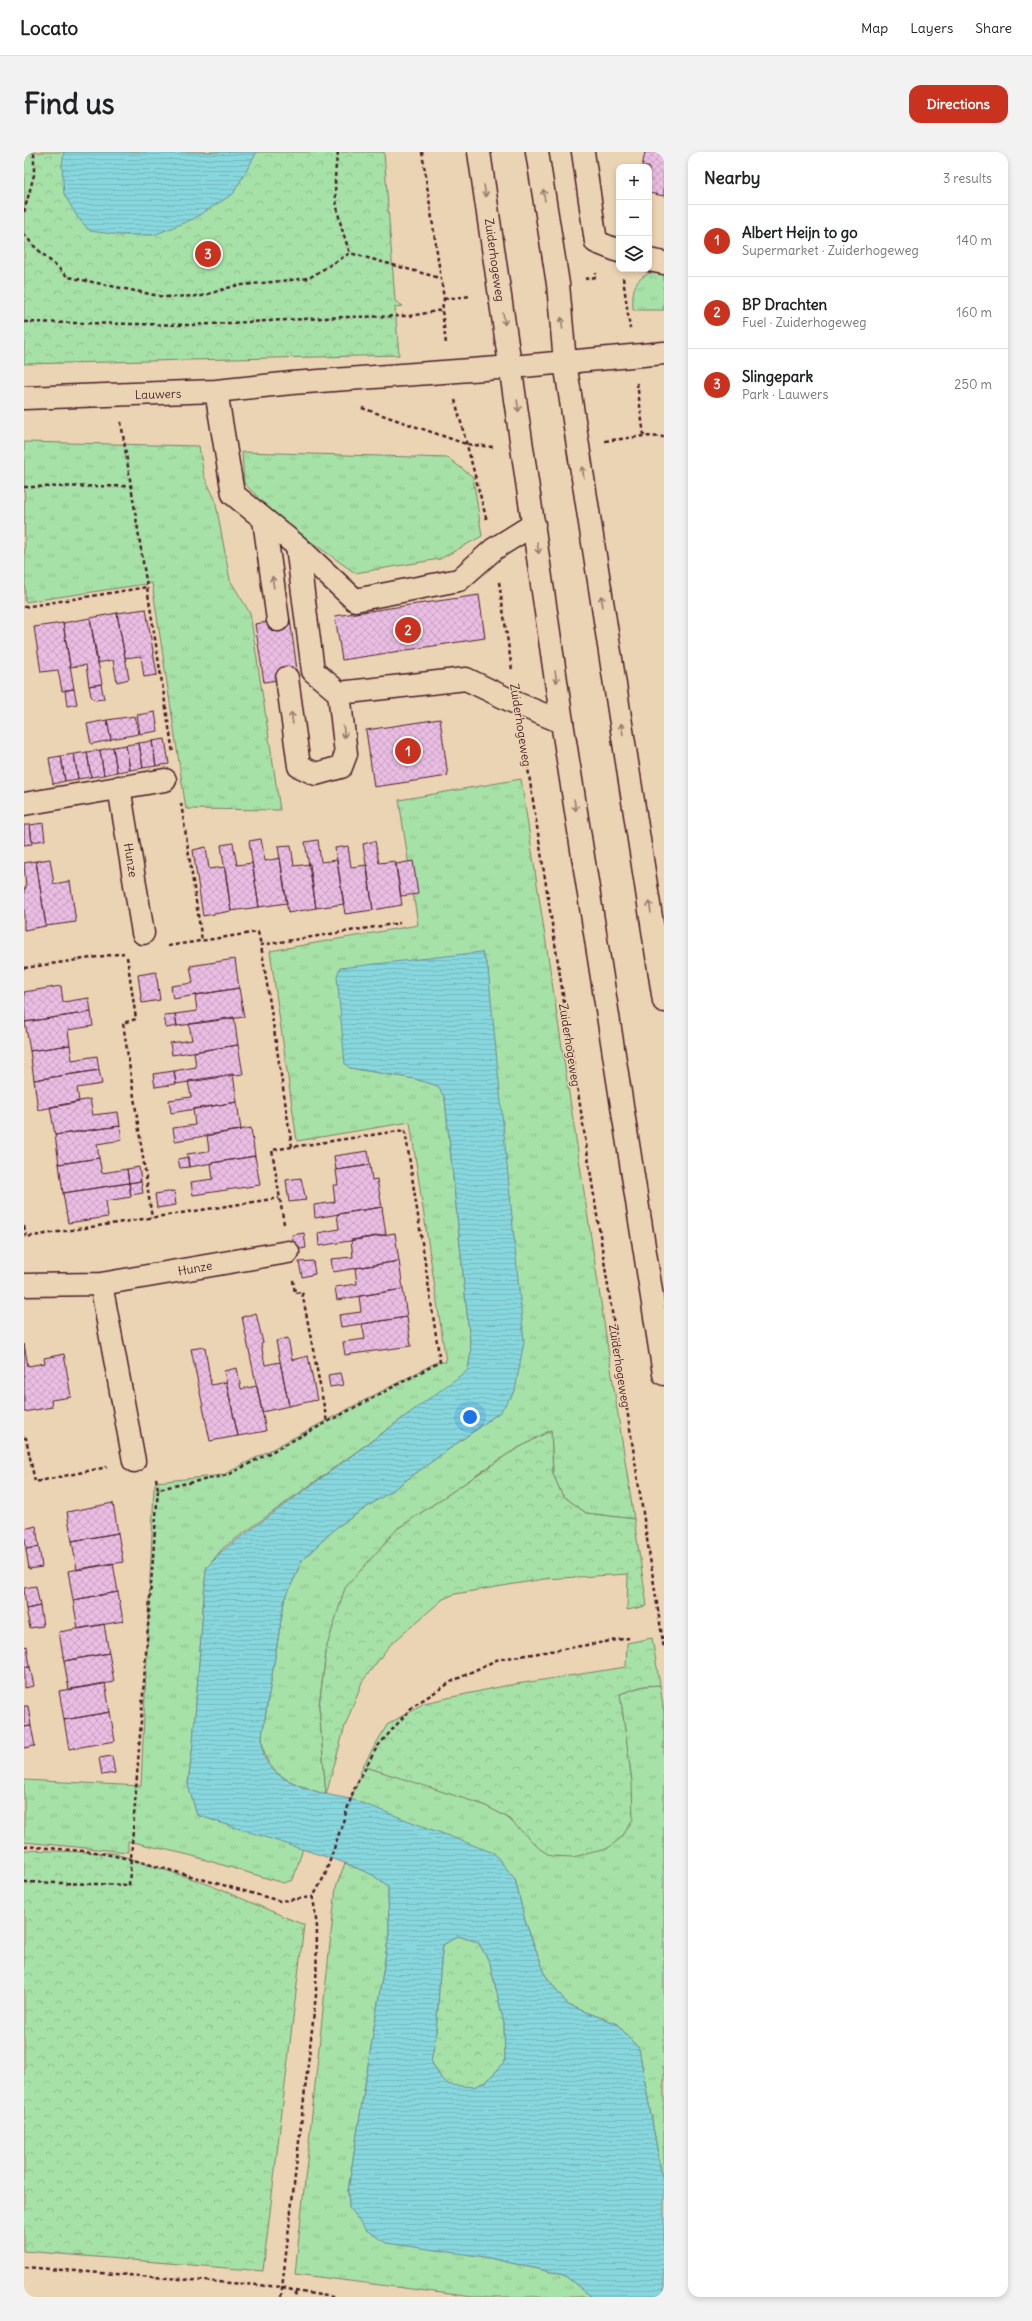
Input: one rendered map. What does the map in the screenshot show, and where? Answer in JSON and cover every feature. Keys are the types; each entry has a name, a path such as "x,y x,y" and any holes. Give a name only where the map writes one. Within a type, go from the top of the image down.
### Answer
{"main road":[{"name":"Zuiderhogeweg","path":"480,152 562,722 664,1374"},
{"path":"537,152 558,284 565,362 664,1001"},
{"path":"583,152 596,242 616,250"},
{"path":"652,261 664,263"},
{"path":"512,367 664,353"},
{"name":"Lauwers","path":"24,398 216,391 292,383 512,367"},
{"path":"216,391 233,494 297,546 355,600 459,580 494,549 534,524"},
{"path":"264,520 278,620"},
{"path":"287,678 299,766 316,774 341,767 346,754 339,693 313,671 297,546"},
{"path":"339,693 466,679 518,704 562,722"},
{"path":"24,804 165,780"},
{"name":"Hunze","path":"119,787 142,933"},
{"name":"Hunze","path":"24,1285 101,1284 288,1252"},
{"path":"101,1284 134,1461"}],"path":[{"path":"24,212 34,175 34,152"},
{"path":"338,152 334,175 338,221 350,254"},
{"path":"24,322 191,325 343,317 410,316 442,310 444,299 422,152"},
{"path":"24,234 34,246 68,277 164,297 202,296 234,286 309,278 350,254 440,278"},
{"path":"117,395 173,755"},
{"name":"Zuiderhogeweg","path":"357,406 466,444 494,549 664,1649"},
{"path":"24,487 131,486"},
{"path":"24,607 147,587"},
{"path":"181,801 202,941"},
{"path":"126,952 136,1019 123,1023 152,1218"},
{"path":"24,1226 26,1236 280,1198"},
{"path":"24,1882 129,1885 158,1489"},
{"path":"281,2297 316,1995 316,1927 313,1898 325,1875 354,1789 377,1747 413,1706 451,1682 496,1660 629,1638"},
{"path":"24,1846 95,1852 130,1859 280,1901 313,1898"},
{"path":"24,2267 283,2287 295,2291 333,2297"},
{"path":"295,2291 296,2297"}],"green space":[{"path":"24,152 384,152 395,301 403,306 395,307 399,355 24,364"},
{"path":"652,272 664,274 664,310 633,310 635,286 641,278"},
{"path":"24,442 199,446 204,476 215,499 230,580 250,613 280,810 186,809 152,583 25,602"},
{"path":"242,452 448,458 473,477 482,536 440,559 355,573 278,518 244,483"},
{"path":"521,779 634,1519 586,1513 562,1495 553,1474 551,1430 508,1454 397,1529 327,1646 319,1706 326,1795 292,1782 274,1770 268,1761 264,1750 262,1736 284,1602 302,1560 337,1527 394,1489 500,1412 488,968 350,1068 415,1079 439,1086 445,1099 471,1352 468,1371 223,1548 206,1569 193,1744 188,1783 197,1815 303,1848 293,1880 283,1883 189,1855 128,1841 128,1852 24,1842 24,1780 141,1786 154,1488 156,1482 223,1475 437,1362 446,1362 410,1122 297,1141 270,951 418,925 399,800"},
{"path":"551,1430 553,1474 562,1495 586,1513 634,1519 647,1606 627,1610 628,1574 544,1579 455,1594 443,1599 389,1646 362,1682 345,1726 326,1795 319,1706 327,1646 345,1588 397,1529 508,1454"},
{"path":"652,1638 660,1685 643,1686 620,1694 632,1782 633,1819 622,1837 607,1849 573,1857 551,1856 540,1849 507,1817 484,1805 363,1766 387,1725 424,1703 504,1686 626,1667 627,1643"},
{"path":"660,1685 664,1713 664,2188 639,2049 617,2024 568,2005 546,1976 525,1921 515,1879 351,1799 363,1766 455,1794 490,1808 511,1820 539,1847 551,1856 632,1782 620,1694 643,1686"},
{"path":"24,1850 113,1853 205,1883 304,1925 263,2271 24,2251"},
{"path":"345,1863 373,1875 388,1887 389,1934 348,2191 349,2208 485,2257 564,2275 592,2297 473,2297 295,2274 336,1887"},
{"path":"458,1936 478,1942 490,1963 504,2023 505,2062 487,2081 474,2087 450,2086 442,2080 431,2061 436,2032 443,1945"}],"water":[{"path":"64,152 257,152 233,194 193,219 154,235 120,235 90,231 78,218 64,194 62,166"},
{"path":"482,952 488,968 524,1341 515,1391 500,1412 394,1489 337,1527 302,1560 284,1602 262,1736 264,1755 266,1761 272,1769 292,1783 317,1792 351,1799 494,1853 515,1879 525,1921 546,1976 568,2005 617,2024 639,2049 664,2188 664,2297 592,2297 564,2275 485,2257 386,2243 366,2230 349,2208 348,2191 389,1934 388,1887 373,1875 345,1863 197,1815 188,1785 193,1743 206,1569 222,1551 468,1370 471,1352 445,1099 438,1086 415,1079 350,1068 345,1064 337,976 340,968","holes":["458,1936 478,1942 490,1963 504,2023 505,2062 487,2081 474,2087 450,2085 442,2080 431,2061 436,2032 443,1945"]}],"building":[{"path":"645,152 664,152 664,196 652,194 652,164 643,164"},
{"path":"479,595 485,638 342,660 335,616"},
{"path":"146,609 157,675 144,677 141,656 125,658 117,613"},
{"path":"117,613 129,679 117,682 113,660 97,663 90,618"},
{"path":"90,618 102,684 89,686 86,665 70,667 63,623"},
{"path":"290,619 298,677 264,682 255,624"},
{"path":"63,623 74,689 62,691 58,670 41,672 34,627"},
{"path":"101,684 104,699 95,700 91,696 89,686"},
{"path":"74,689 77,704 67,706 65,690"},
{"path":"155,712 158,731 140,734 137,715"},
{"path":"135,716 139,734 111,739 107,720"},
{"path":"440,719 448,776 374,787 366,730"},
{"path":"107,720 111,740 91,744 87,724"},
{"path":"165,739 169,764 156,766 152,741"},
{"path":"152,741 156,766 143,768 139,743"},
{"path":"139,743 143,768 130,770 126,745"},
{"path":"126,745 130,770 117,772 113,747"},
{"path":"113,747 117,772 104,775 100,750"},
{"path":"100,750 104,775 91,777 87,752"},
{"path":"87,752 91,777 78,779 74,754"},
{"path":"74,754 78,779 65,781 61,756"},
{"path":"61,756 65,781 53,784 49,758"},
{"path":"43,823 45,840 32,842 30,825"},
{"path":"24,825 30,825 32,844 24,845"},
{"path":"261,839 265,861 280,858 287,903 259,907 249,841"},
{"path":"318,840 321,862 337,860 344,904 316,908 305,842"},
{"path":"375,841 379,863 395,861 402,905 373,910 363,844"},
{"path":"233,843 237,865 252,863 259,907 231,911 221,845"},
{"path":"291,845 294,866 310,864 316,908 288,913 278,846"},
{"path":"348,846 351,867 367,865 373,910 345,914 335,848"},
{"path":"206,847 209,869 225,867 231,911 203,916 193,850"},
{"path":"50,859 54,884 70,881 76,922 46,926 36,861"},
{"path":"36,861 46,926 24,930 24,889 26,888 24,863"},
{"path":"413,861 418,894 401,896 396,864"},
{"path":"235,959 239,988 173,999 171,986 193,983 190,966"},
{"path":"156,972 160,1000 142,1003 138,975"},
{"path":"61,986 63,1002 89,998 91,1012 25,1022 24,992"},
{"path":"239,988 244,1017 177,1026 175,1014 197,1011 195,995"},
{"path":"91,1012 93,1026 68,1030 70,1045 30,1051 25,1022"},
{"path":"175,1014 177,1026 166,1028 164,1015"},
{"path":"234,1017 238,1045 172,1055 170,1043 192,1040 189,1024"},
{"path":"70,1045 72,1060 97,1056 99,1070 34,1080 30,1051"},
{"path":"238,1045 243,1074 176,1084 174,1071 196,1067 194,1052"},
{"path":"99,1070 102,1084 77,1088 79,1102 38,1110 34,1080"},
{"path":"174,1071 176,1084 155,1087 153,1074"},
{"path":"233,1074 237,1102 171,1113 169,1100 191,1097 188,1081"},
{"path":"90,1099 93,1115 118,1112 120,1126 55,1135 50,1107"},
{"path":"237,1102 241,1130 175,1141 173,1128 195,1125 193,1109"},
{"path":"120,1126 122,1140 97,1144 99,1158 59,1164 55,1135"},
{"path":"251,1128 255,1156 189,1167 187,1154 209,1151 207,1135"},
{"path":"368,1151 370,1165 336,1170 334,1156"},
{"path":"255,1156 260,1185 193,1195 191,1182 213,1179 211,1163"},
{"path":"188,1157 189,1167 180,1168 178,1159"},
{"path":"99,1158 102,1173 127,1169 129,1183 63,1193 59,1164"},
{"path":"370,1165 372,1180 377,1179 382,1207 315,1218 314,1205 335,1202 333,1185 338,1185 336,1170"},
{"path":"139,1167 141,1181 129,1183 127,1169"},
{"path":"301,1178 306,1200 289,1202 286,1180"},
{"path":"141,1181 143,1193 131,1195 129,1183"},
{"path":"129,1183 131,1197 106,1201 108,1217 68,1223 63,1193"},
{"path":"174,1191 176,1205 157,1208 155,1194"},
{"path":"382,1207 386,1235 319,1246 318,1233 339,1229 337,1214"},
{"path":"304,1233 306,1248 294,1250 292,1235"},
{"path":"395,1233 399,1261 333,1272 331,1259 353,1257 351,1240"},
{"path":"313,1261 315,1274 302,1277 299,1262"},
{"path":"399,1261 403,1289 337,1300 335,1287 357,1284 355,1268"},
{"path":"403,1289 407,1317 341,1327 339,1315 361,1312 359,1296"},
{"path":"256,1313 263,1343 261,1344 265,1365 280,1362 289,1406 262,1412 242,1317"},
{"path":"407,1317 411,1346 345,1355 343,1342 365,1339 362,1324"},
{"path":"288,1338 292,1360 308,1356 317,1400 289,1406 276,1341"},
{"path":"24,1344 28,1366 45,1363 44,1358 64,1354 71,1397 51,1400 52,1407 24,1412"},
{"path":"205,1347 211,1385 226,1382 238,1436 210,1441 191,1349"},
{"path":"237,1368 241,1389 257,1386 266,1431 238,1436 224,1371"},
{"path":"340,1373 343,1385 330,1387 328,1375"},
{"path":"113,1503 118,1533 72,1541 67,1512"},
{"path":"36,1526 39,1547 26,1549 24,1529"},
{"path":"118,1533 123,1562 77,1570 72,1541"},
{"path":"39,1547 42,1567 29,1569 26,1549"},
{"path":"113,1563 118,1592 73,1600 68,1571"},
{"path":"36,1586 40,1606 26,1609 24,1588"},
{"path":"118,1592 123,1621 78,1629 73,1600"},
{"path":"40,1606 43,1626 30,1628 26,1609"},
{"path":"104,1624 109,1653 64,1661 59,1632"},
{"path":"27,1646 30,1667 24,1667 24,1647"},
{"path":"109,1653 114,1682 69,1690 64,1661"},
{"path":"24,1667 30,1667 34,1686 24,1688"},
{"path":"105,1683 110,1712 64,1720 59,1691"},
{"path":"24,1706 28,1706 31,1726 24,1727"},
{"path":"110,1712 115,1741 69,1749 64,1720"},
{"path":"31,1726 35,1746 24,1748 24,1727"},
{"path":"112,1756 115,1773 102,1775 99,1758"}],"place":[{"name":"Slingepark","path":"208,254"},
{"name":"BP Drachten","path":"408,630"},
{"name":"Albert Heijn to go","path":"408,751"}]}
